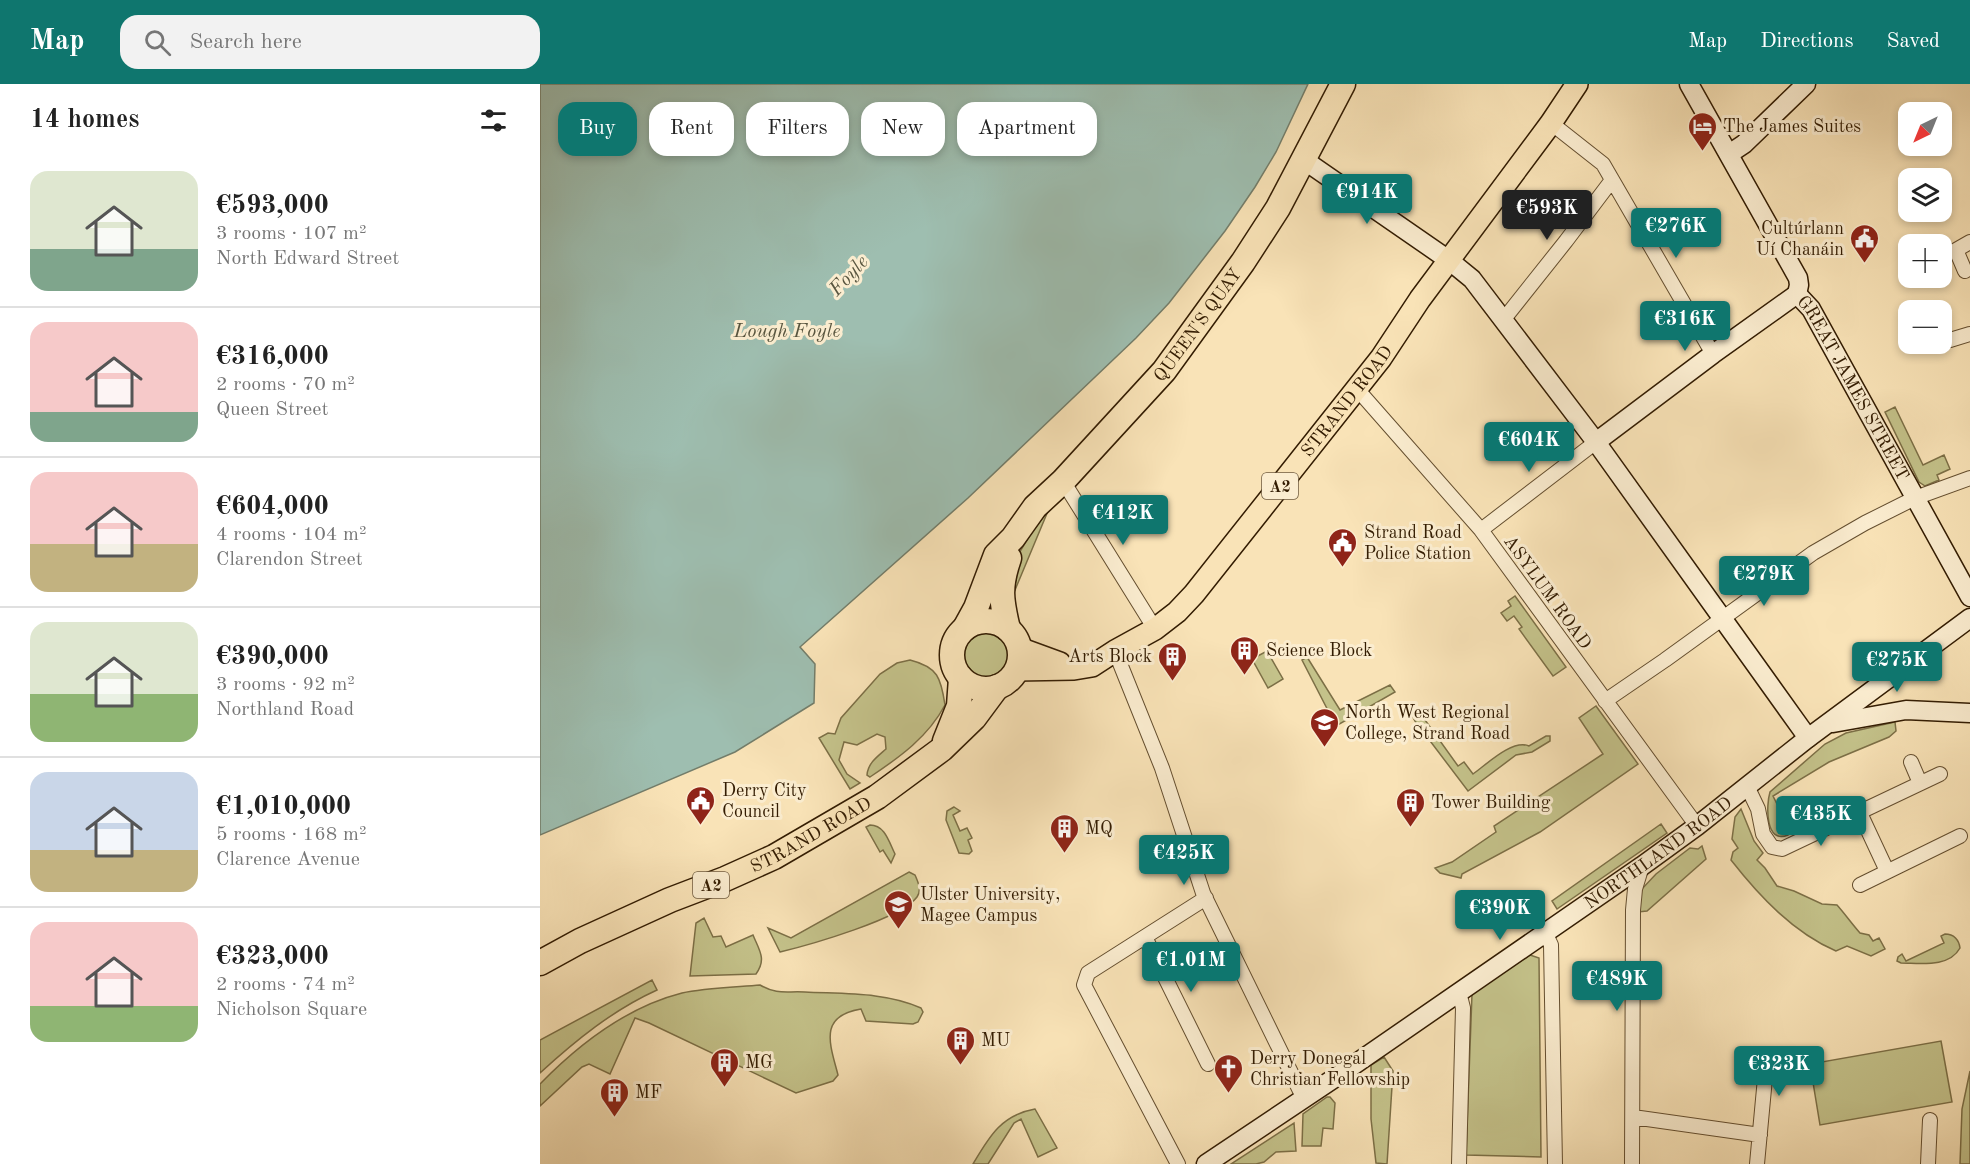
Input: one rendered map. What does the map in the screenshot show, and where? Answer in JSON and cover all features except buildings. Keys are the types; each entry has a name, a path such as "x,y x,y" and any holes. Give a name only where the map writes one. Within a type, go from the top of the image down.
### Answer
{"highway":[{"name":"QUEEN'S QUAY","path":"965,628 976,608 996,555 1013,538 1035,507 1063,481 1164,371 1243,262 1278,208 1343,84"},
{"name":"QUEEN'S QUAY","path":"1013,538 1002,578 1001,594 1015,649"},
{"name":"A2","path":"965,628 975,622 998,623 1015,649 1012,677 997,687"},
{"path":"965,628 959,634 952,650 955,670 961,678 978,688 997,687"},
{"path":"942,749 959,706 961,678"},
{"name":"STRAND ROAD","path":"540,963 580,941 670,900 774,857 877,797 942,749 974,718 997,687"}],"main road":[{"name":"STRAND ROAD","path":"1015,649 1074,669 1092,666 1155,629 1177,612 1194,594 1357,389 1577,84"},
{"name":"GREAT JAMES STREET","path":"1689,84 1798,278 1797,294 1810,309 1970,597"},
{"path":"1729,154 1744,144 1806,84"},
{"path":"1304,160 1450,261 1472,279 1596,442 1808,738"},
{"path":"1596,442 1797,294"},
{"name":"NORTHLAND ROAD","path":"1206,1164 1642,866 1697,826 1808,738 1970,618"},
{"path":"1828,724 1906,710 1970,713"}],"street":[{"path":"1551,123 1602,164 1713,354"},
{"path":"1504,319 1612,180"},
{"path":"1965,271 1956,250 1970,242"},
{"path":"1952,339 1970,334"},
{"name":"ASYLUM ROAD","path":"1357,389 1481,530 1697,826"},
{"path":"1481,530 1596,442"},
{"path":"1605,701 1813,553 1915,498 1966,479"},
{"path":"1063,481 1155,629"},
{"path":"1115,651 1162,768 1206,898 1304,1099"},
{"path":"1911,762 1920,783"},
{"path":"1747,786 1758,809 1763,834 1772,847 1782,849 1940,774"},
{"path":"1859,811 1887,871"},
{"path":"1860,885 1960,836"},
{"path":"1632,1164 1633,910 1635,889 1642,866"},
{"path":"1178,1164 1084,986 1088,972 1206,898"},
{"path":"1545,932 1551,945 1555,1164"},
{"path":"1145,937 1208,1064"},
{"path":"1456,994 1463,1008 1459,1164"},
{"path":"1757,1164 1765,1078 1786,1054"},
{"path":"1633,1117 1760,1135"},
{"path":"1928,1164 1930,1120"}],"shaded area":[{"path":"1895,407 1923,465 1944,455 1950,469 1937,475 1939,480 1925,486 1919,482 1885,412"},
{"path":"1048,511 1015,590 1013,592 1016,558"},
{"path":"1515,596 1566,667 1553,676 1519,629 1522,627 1514,616 1507,621 1501,613 1511,606 1508,601"},
{"path":"986,633 1001,640 1008,655 1001,670 986,677 971,670 964,655 971,640"},
{"path":"1267,651 1283,679 1268,688 1252,659"},
{"path":"1307,657 1340,710 1390,685 1395,692 1336,726 1302,660"},
{"path":"910,660 927,666 937,675 945,705 922,737 870,777 867,775 869,767 886,749 885,737 877,734 857,745 844,742 839,760 847,774 860,783 850,789 819,738 828,733 835,734 841,718 880,674 897,663"},
{"path":"1415,706 1458,766 1464,762 1473,774 1507,749 1522,745 1529,746 1546,736 1550,736 1550,741 1532,752 1516,755 1468,791 1415,721 1409,710"},
{"path":"1596,706 1638,764 1540,832 1462,874 1461,878 1440,873 1435,868 1452,862 1496,832 1494,826 1603,754 1579,718"},
{"path":"1895,722 1896,731 1889,737 1829,762 1773,796 1788,826 1785,829 1788,835 1780,837 1775,834 1771,829 1768,814 1770,792 1825,744 1846,733"},
{"path":"954,807 960,811 953,815 960,831 967,828 972,838 968,840 972,851 969,854 959,853 946,820 947,811"},
{"path":"1741,809 1754,841 1763,853 1757,860 1777,886 1822,904 1837,905 1860,933 1869,935 1873,941 1879,938 1885,949 1871,956 1847,946 1836,951 1806,934 1779,913 1731,860 1733,852 1738,848 1732,839 1735,817"},
{"path":"1661,824 1667,833 1557,909 1552,901"},
{"path":"870,825 883,831 888,840 895,854 891,863 883,850 880,852 866,827"},
{"path":"1702,846 1706,859 1647,911 1638,912 1640,891 1656,874 1690,848 1698,849"},
{"path":"909,872 915,875 919,889 917,897 908,905 893,914 853,930 780,952 768,928 791,938"},
{"path":"704,918 713,937 721,936 726,947 753,935 761,959 756,974 690,976 696,923"},
{"path":"1945,934 1956,938 1960,948 1949,959 1925,964 1897,961 1902,954 1906,961 1944,943 1941,936"},
{"path":"1530,955 1539,958 1541,1157 1466,1155 1472,994"},
{"path":"652,980 657,990 625,1007 596,1027 540,1073 540,1040"},
{"path":"760,985 782,992 879,996 908,1003 921,1008 923,1012 918,1022 913,1024 866,1021 861,1009 838,1018 830,1033 830,1042 838,1075 833,1081 796,1093 635,1018 610,1074 589,1064 582,1067 540,1106 540,1084 588,1041 623,1017 662,999 682,993"},
{"path":"1941,1041 1952,1102 1820,1125 1810,1064"},
{"path":"1384,1057 1393,1071 1387,1164 1376,1163 1371,1119 1371,1065"},
{"path":"1970,1071 1970,1164 1960,1164 1962,1109"},
{"path":"1327,1097 1335,1103 1333,1129 1323,1128 1321,1146 1302,1146 1303,1114"},
{"path":"1035,1109 1057,1148 1038,1157 1021,1119 1014,1123 988,1164 973,1164 997,1129 1013,1116"},
{"path":"1294,1123 1296,1151 1276,1152 1264,1162 1256,1164 1231,1164"}],"water":[{"name":"Lough Foyle","path":"540,84 1308,84 1276,152 1255,187 1225,231 1169,303 1136,338 968,498 800,647 815,664 814,703 735,752 540,835"}],"place":[{"name":"The James Suites","path":"1702,152"},
{"name":"Cultúrlann Uí Chanáin","path":"1865,264"},
{"name":"Strand Road Police Station","path":"1343,568"},
{"name":"Science Block","path":"1245,676"},
{"name":"Arts Block","path":"1173,682"},
{"name":"North West Regional College, Strand Road","path":"1324,748"},
{"name":"Derry City Council","path":"701,826"},
{"name":"Tower Building","path":"1410,828"},
{"name":"MQ","path":"1064,854"},
{"name":"Ulster University, Magee Campus","path":"899,930"},
{"name":"MU","path":"960,1066"},
{"name":"MG","path":"724,1088"},
{"name":"Derry Donegal Christian Fellowship","path":"1229,1094"},
{"name":"MF","path":"614,1118"}],"water label":[{"name":"Foyle","path":"848,275"}]}
